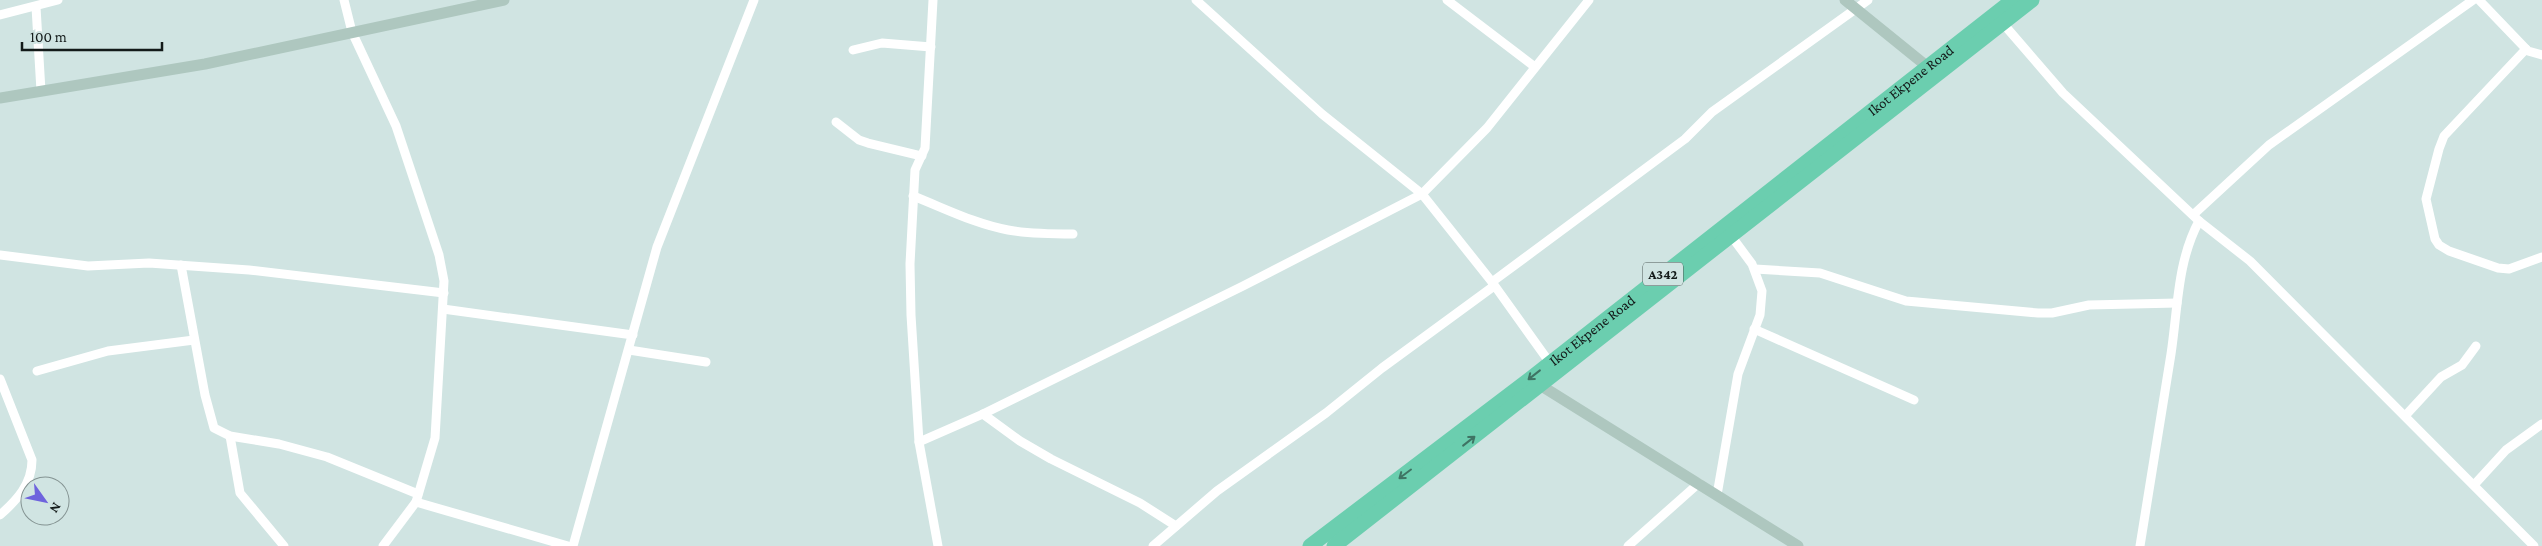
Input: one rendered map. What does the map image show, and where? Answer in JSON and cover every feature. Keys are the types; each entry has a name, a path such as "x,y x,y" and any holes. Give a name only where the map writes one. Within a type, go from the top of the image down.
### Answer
{"highway":[{"name":"Ikot Ekpene Road","path":"1310,546 1728,230 1999,18 2013,0"},
{"name":"Ikot Ekpene Road","path":"1334,546 1540,385 1928,68 1999,18 2032,0"}],"street":[{"path":"0,15 58,0"},
{"path":"344,0 352,32 396,126 443,267 444,293 435,438 417,498 384,546"},
{"path":"0,98 205,64 504,0"},
{"path":"573,546 657,247 754,0"},
{"path":"933,0 925,148 915,170 910,264 911,316 919,442 938,546"},
{"path":"1196,0 1322,114 1422,194 1493,284 1550,363"},
{"path":"1447,0 1535,66"},
{"path":"919,442 983,414 1243,286 1422,194 1481,136 1589,0"},
{"path":"1845,0 1928,68"},
{"path":"1153,546 1217,491 1326,413 1382,368 1685,139 1712,112 1868,0"},
{"path":"2140,546 2177,303 2186,251 2196,218 2269,144 2375,72 2473,0"},
{"path":"2479,0 2526,48 2542,55"},
{"path":"36,7 41,91"},
{"path":"1999,18 2063,93 2196,218 2250,261 2534,546"},
{"path":"853,50 882,43 931,47"},
{"path":"2526,48 2444,136 2426,199 2435,239 2439,245 2449,251 2504,269 2509,269 2542,257"},
{"path":"836,122 859,140 868,144 922,156"},
{"path":"913,196 987,225 1031,234 1073,234"},
{"path":"1717,495 1738,374 1760,315 1762,291 1755,269 1728,230"},
{"path":"0,255 88,266 181,265 249,270 444,293"},
{"path":"181,265 194,340 212,425 230,436 279,444 327,458 417,498 568,546"},
{"path":"1755,269 1820,273 1906,301 2038,313 2052,313 2089,305 2177,303"},
{"path":"443,309 633,335"},
{"path":"1754,329 1914,400"},
{"path":"37,371 108,351 194,340"},
{"path":"2406,416 2441,377 2462,365 2476,346"},
{"path":"629,350 706,362"},
{"path":"0,379 32,466 24,489 0,515"},
{"path":"1540,385 1798,546"},
{"path":"983,414 1028,446 1140,503 1176,526"},
{"path":"2474,485 2506,450 2542,424"},
{"path":"230,436 240,493 284,546"},
{"path":"1630,545 1699,483"}]}
